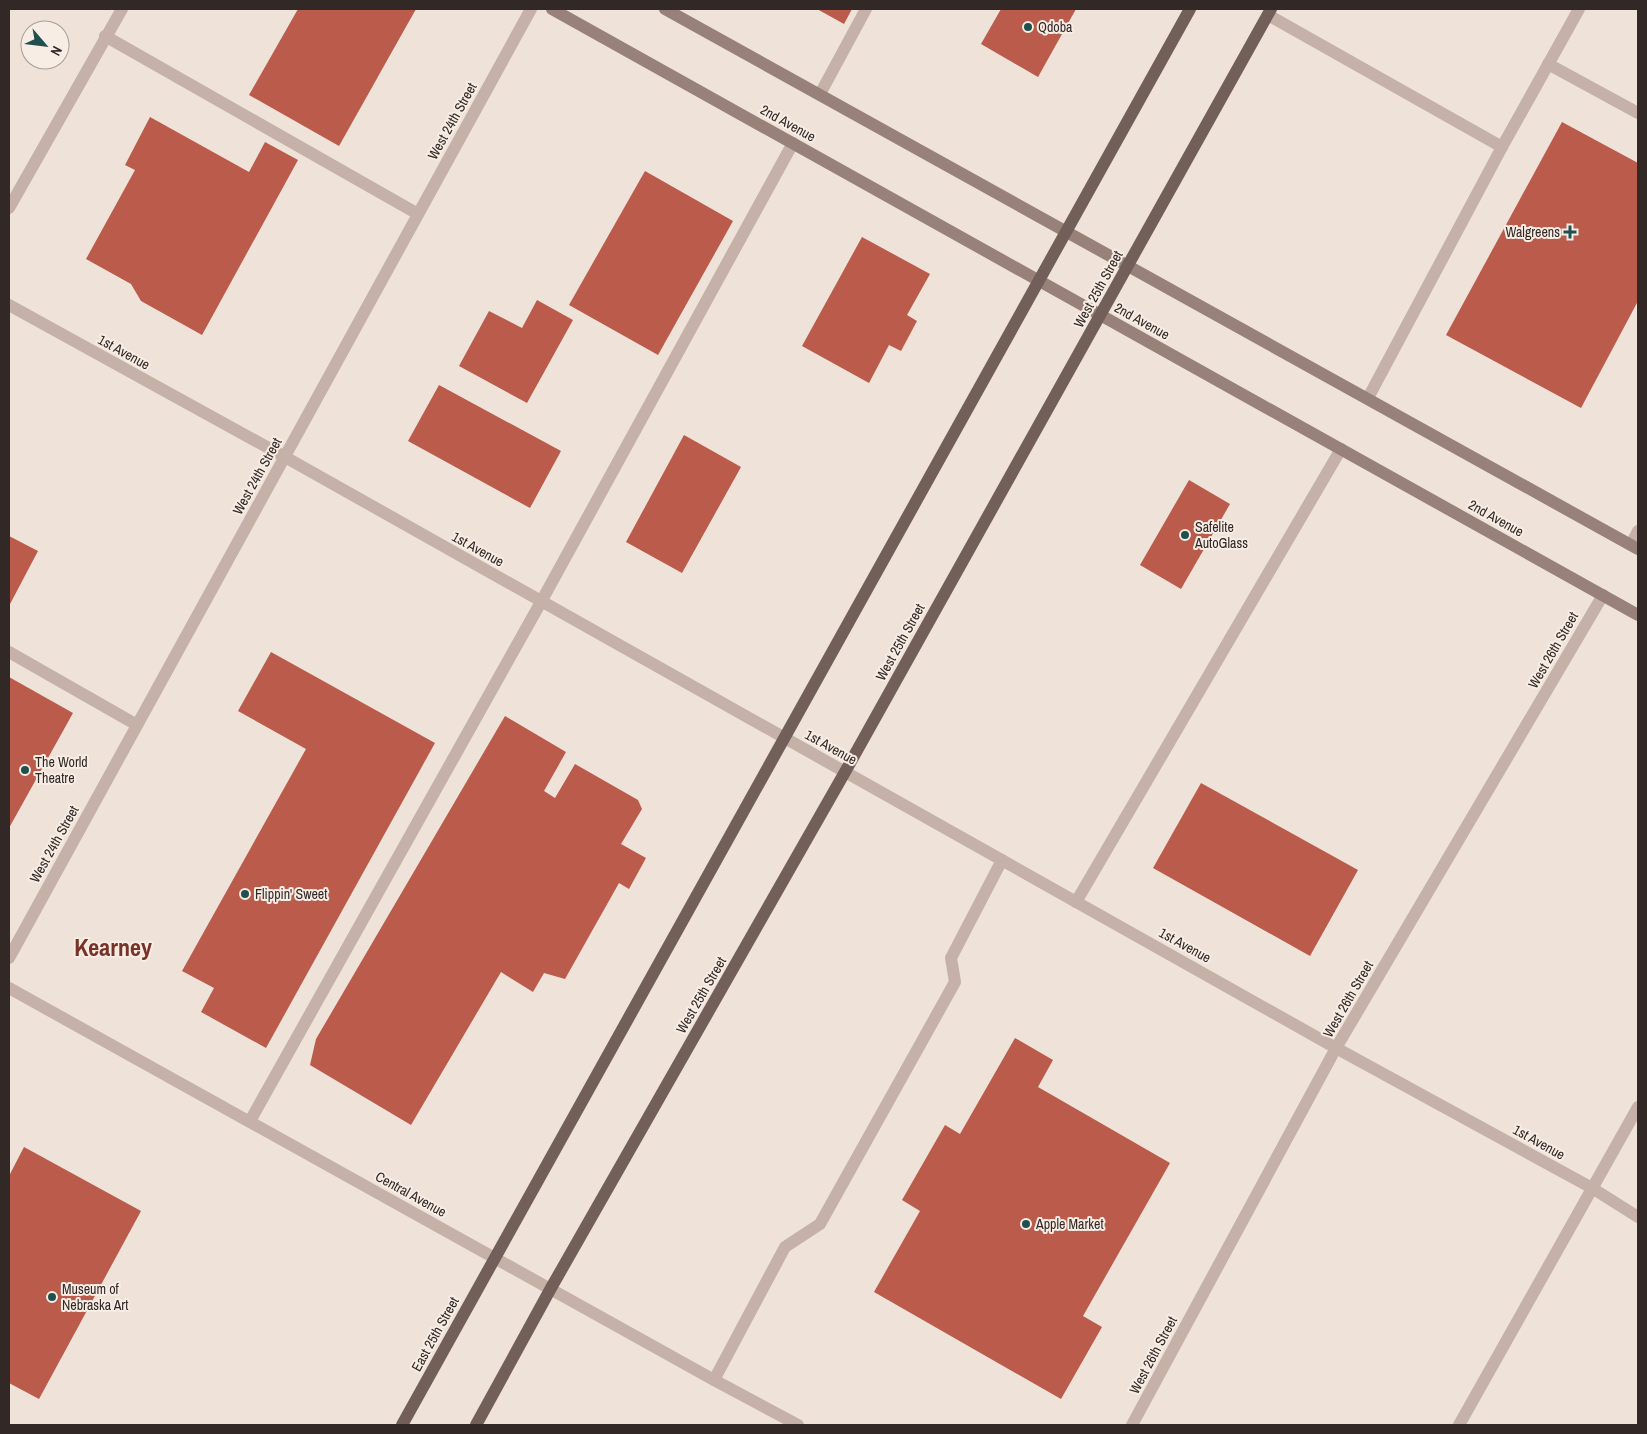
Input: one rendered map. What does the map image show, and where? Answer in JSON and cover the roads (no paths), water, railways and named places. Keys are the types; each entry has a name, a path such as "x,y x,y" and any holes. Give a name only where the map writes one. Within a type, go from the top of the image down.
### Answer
{"main road":[{"name":"2nd Avenue","path":"552,9 1638,615"},
{"path":"665,9 1635,547"},
{"path":"494,1258 1190,9"},
{"name":"West 25th Street","path":"551,1288 844,772 1270,12"},
{"name":"East 25th Street","path":"402,1425 494,1258"},
{"path":"476,1425 551,1288"}],"street":[{"path":"9,208 122,9"},
{"name":"West 24th Street","path":"9,958 531,9"},
{"path":"820,94 866,9"},
{"path":"1368,398 1502,147 1579,9"},
{"path":"1270,12 1502,147"},
{"path":"105,36 418,214"},
{"path":"1548,64 1638,113"},
{"path":"250,1121 542,602 793,143"},
{"name":"1st Avenue","path":"9,305 1336,1048 1592,1188 1638,1217"},
{"path":"1076,902 1341,449"},
{"path":"1635,547 1638,532"},
{"name":"West 26th Street","path":"1132,1425 1336,1048 1603,595"},
{"path":"9,652 137,725"},
{"path":"714,1380 786,1247 820,1224 956,982 951,958 1002,860"},
{"name":"Central Avenue","path":"9,988 797,1425"},
{"path":"1460,1425 1638,1107"}],"place":[{"name":"Qdoba","path":"1028,27"},
{"name":"Walgreens","path":"1570,232"},
{"name":"Safelite AutoGlass","path":"1185,535"},
{"name":"The World Theatre","path":"25,770"},
{"name":"Flippin' Sweet","path":"245,894"},
{"name":"Apple Market","path":"1026,1224"},
{"name":"Museum of Nebraska Art","path":"52,1297"}],"district":[{"name":"Kearney","path":"113,947"}]}
